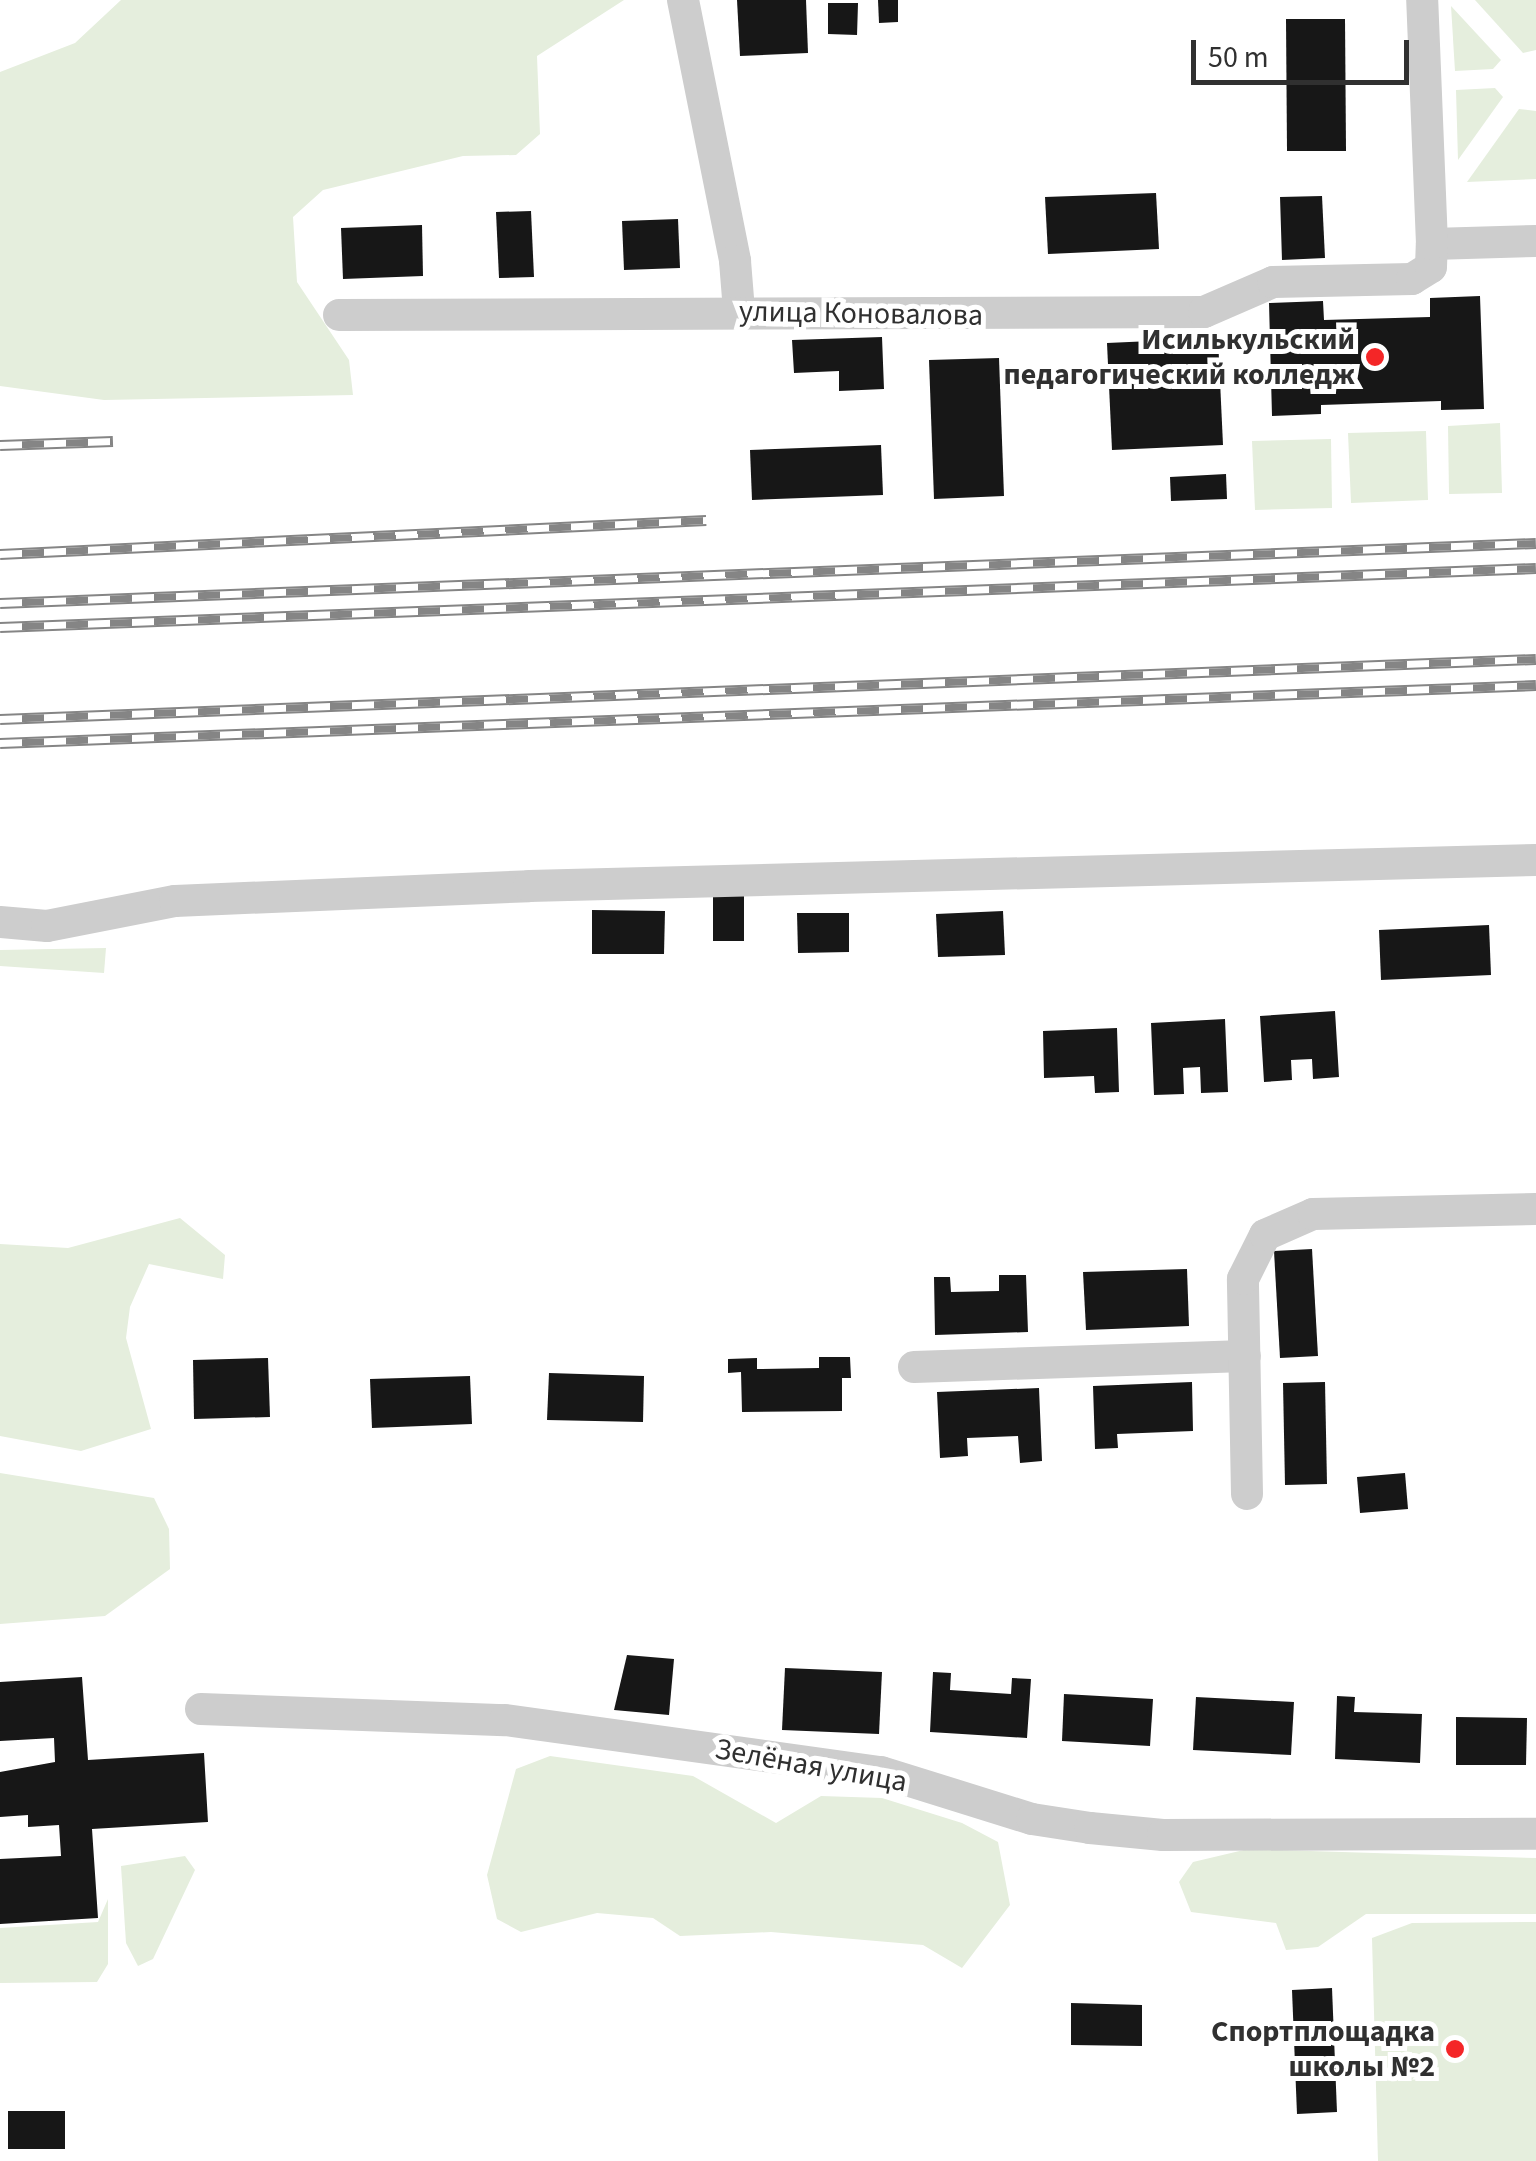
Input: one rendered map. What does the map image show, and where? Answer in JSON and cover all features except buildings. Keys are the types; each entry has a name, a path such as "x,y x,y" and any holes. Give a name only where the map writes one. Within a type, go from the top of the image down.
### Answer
{"street":[{"path":"683,0 736,261 739,311"},
{"path":"1422,0 1431,256"},
{"name":"улица Коновалова","path":"339,315 739,311 957,317 1204,312 1272,282 1412,279 1431,256 1536,241"},
{"path":"0,922 47,926 174,900 529,886 1536,860"},
{"path":"1247,1494 1243,1279 1264,1235 1313,1214 1536,1209"},
{"path":"914,1367 1245,1356"},
{"name":"Зелёная улица","path":"201,1709 506,1720 880,1772 1032,1819 1164,1835 1536,1834"}],"green space":[{"path":"121,0 624,0 537,56 540,134 516,155 463,156 323,190 293,217 297,282 349,360 353,395 104,400 0,386 0,72 75,43"},
{"path":"1475,0 1536,0 1536,50 1523,53"},
{"path":"1451,6 1501,60 1493,69 1455,71"},
{"path":"1495,88 1503,97 1458,160 1456,90"},
{"path":"1519,109 1536,111 1536,179 1467,182"},
{"path":"1500,423 1502,493 1449,494 1448,426"},
{"path":"1426,431 1428,500 1351,503 1348,433"},
{"path":"1331,439 1332,508 1255,510 1252,441"},
{"path":"106,948 104,973 0,966 0,950"},
{"path":"180,1218 225,1255 223,1279 149,1264 130,1307 126,1338 151,1429 81,1451 0,1436 0,1244 68,1248"},
{"path":"0,1473 154,1498 169,1529 170,1569 105,1616 0,1624"},
{"path":"550,1756 693,1776 776,1823 821,1796 882,1798 962,1823 998,1842 1010,1905 962,1968 923,1945 771,1932 680,1936 653,1918 597,1913 521,1932 497,1919 487,1875 516,1769"},
{"path":"1248,1849 1536,1858 1536,1914 1366,1914 1318,1947 1286,1950 1276,1923 1191,1912 1179,1882 1193,1862"},
{"path":"185,1856 195,1870 153,1959 138,1966 126,1943 121,1866"},
{"path":"108,1899 108,1964 97,1982 0,1983 0,1928 98,1922"},
{"name":"Спортплощадка школы №2","path":"1536,1922 1536,2161 1378,2161 1372,1938 1412,1923"}],"railway":[{"path":"0,445 113,441"},
{"path":"0,554 706,520"},
{"path":"0,603 1536,543"},
{"path":"0,627 1536,568"},
{"path":"0,719 1536,659"},
{"path":"0,743 1536,685"}],"place":[{"name":"Исилькульский педагогический колледж","path":"1375,357"},
{"name":"Спортплощадка школы №2","path":"1455,2049"}]}
